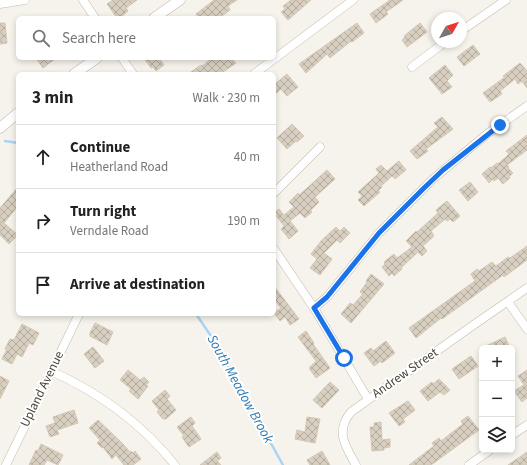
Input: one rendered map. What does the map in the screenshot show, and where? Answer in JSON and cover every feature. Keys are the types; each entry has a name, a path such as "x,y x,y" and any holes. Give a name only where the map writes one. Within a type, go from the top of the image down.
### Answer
{"street":[{"path":"0,4 25,0"},
{"path":"83,0 94,16"},
{"path":"157,16 180,0"},
{"path":"276,58 353,0"},
{"path":"467,27 506,0"},
{"path":"412,67 437,48"},
{"path":"77,72 94,60"},
{"path":"123,60 132,72"},
{"path":"257,72 273,60"},
{"path":"314,308 327,297 379,233 433,179 488,134 527,106"},
{"path":"0,128 16,115"},
{"path":"276,191 320,146"},
{"path":"276,252 314,308 368,399"},
{"name":"Andrew Street","path":"356,465 344,444 342,432 345,421 351,412 527,288"},
{"path":"508,302 527,329"},
{"name":"Upland Avenue","path":"6,465 50,371 78,316"},
{"path":"50,371 75,382 120,411 146,434 175,465"},
{"path":"515,433 527,424"},
{"path":"469,465 486,453"}],"building":[{"path":"113,0 137,0 126,8 128,11 122,16 116,16 107,4"},
{"path":"214,0 237,0 228,6 230,10 222,16 198,16 196,14"},
{"path":"291,0 311,0 288,20 281,12 285,9 283,6"},
{"path":"390,0 403,0 386,12 388,14 376,23 370,14"},
{"path":"0,23 5,23 7,43 0,44"},
{"path":"357,23 364,33 352,42 351,41 330,58 327,54 306,73 299,64"},
{"path":"420,23 427,32 407,47 402,40 405,37 404,36"},
{"path":"473,45 480,54 464,66 457,57"},
{"path":"37,60 53,60 43,68"},
{"path":"145,60 160,60 164,65 156,71 153,67 151,68"},
{"path":"210,60 233,60 236,63 223,72 191,72 201,65 202,66"},
{"path":"520,63 527,71 527,88 522,81 518,84 515,79 500,91 502,94 490,102 483,93 505,77 503,76"},
{"path":"445,65 453,75 447,81 452,87 442,94 429,78"},
{"path":"287,74 298,87 287,96 281,89 276,93 276,83"},
{"path":"442,117 453,129 426,149 428,151 417,159 410,151 438,127 434,123"},
{"path":"292,124 304,136 287,149 277,138"},
{"path":"527,135 527,150 507,165 513,173 509,177 510,178 503,184 498,178 494,181 493,179 489,183 482,174 490,167 491,168 497,163 498,164 509,154 506,151"},
{"path":"399,161 406,170 395,179 392,176 381,186 382,187 378,191 380,192 364,206 358,200 362,196 358,192 379,173 376,169 381,165 387,171"},
{"path":"327,170 335,179 315,197 319,202 310,211 312,212 305,218 300,213 290,221 298,231 289,239 281,229 284,226 276,216 276,211 279,209 284,215 294,207 289,202 298,193 299,195"},
{"path":"470,182 478,192 468,201 459,190"},
{"path":"16,189 16,208 4,223 16,233 16,237 9,244 0,235 0,208"},
{"path":"447,201 460,216 453,222 450,219 447,221 445,219 431,231 434,236 423,246 427,251 422,256 418,252 394,276 392,273 389,276 382,267 385,264 384,262 394,254 397,258 412,247 406,241 438,213 436,210"},
{"path":"336,227 340,231 344,227 350,233 340,243 337,240 324,253 332,259 320,275 310,268 317,259 311,254 321,241"},
{"path":"527,246 527,260 504,277 503,275 442,319 441,318 416,338 409,328 475,281 471,274 477,269 479,271 492,262 496,266"},
{"path":"371,274 384,284 351,323 341,314 350,303 353,305 363,294 360,292"},
{"path":"276,289 299,319 290,325 285,317 280,321 276,316 276,312 281,308 276,302"},
{"path":"95,323 113,332 107,345 90,336"},
{"path":"22,324 39,333 33,345 29,343 22,357 17,354 12,364 2,359 10,339 14,340"},
{"path":"306,331 314,343 313,344 330,368 316,378 309,368 316,361 298,337"},
{"path":"505,337 509,345 488,345"},
{"path":"386,341 395,353 382,363 381,361 374,366 364,353 371,348 373,351"},
{"path":"93,347 104,361 95,368 84,354"},
{"path":"471,356 478,366 459,379 452,369"},
{"path":"128,370 140,380 144,377 149,382 146,385 148,386 138,399 129,391 131,389 120,380"},
{"path":"527,370 527,398 522,402 515,392 515,390 524,385 518,376"},
{"path":"0,376 9,381 0,399"},
{"path":"439,379 450,390 444,395 440,392 428,401 420,391 432,382 433,384"},
{"path":"330,382 339,390 322,408 313,400"},
{"path":"165,390 170,396 167,399 176,410 166,419 163,419 157,412 159,410 152,401"},
{"path":"408,401 415,410 403,419 405,422 399,426 389,413"},
{"path":"74,410 78,423 57,430 59,434 50,437 46,426 55,423 53,417"},
{"path":"468,416 479,430 431,465 409,465 434,446 432,443 439,438 441,441 463,424 461,421"},
{"path":"191,417 195,423 192,426 201,439 189,447 182,437 184,436 177,427"},
{"path":"307,417 320,419 315,443 295,439 297,430 305,432"},
{"path":"98,420 130,452 131,451 133,453 135,451 141,459 133,465 124,465 116,455 112,459 103,447 102,448 97,443 100,440 89,428"},
{"path":"381,422 382,440 390,439 390,447 384,448 384,450 372,451 370,427 374,427 374,423"},
{"path":"41,444 63,455 58,465 47,460 44,465 29,465 36,450 38,451"},
{"path":"322,451 330,465 310,465 307,460"},
{"path":"217,452 221,458 217,461 221,465 200,465"},
{"path":"527,452 527,465 508,465"}],"waterway":[{"name":"South Meadow Brook","path":"5,141 16,143"},
{"name":"South Meadow Brook","path":"197,316 213,339 283,465"}],"route":[{"path":"344,358 314,308 327,297 379,233 424,188 443,170 500,125"}]}
